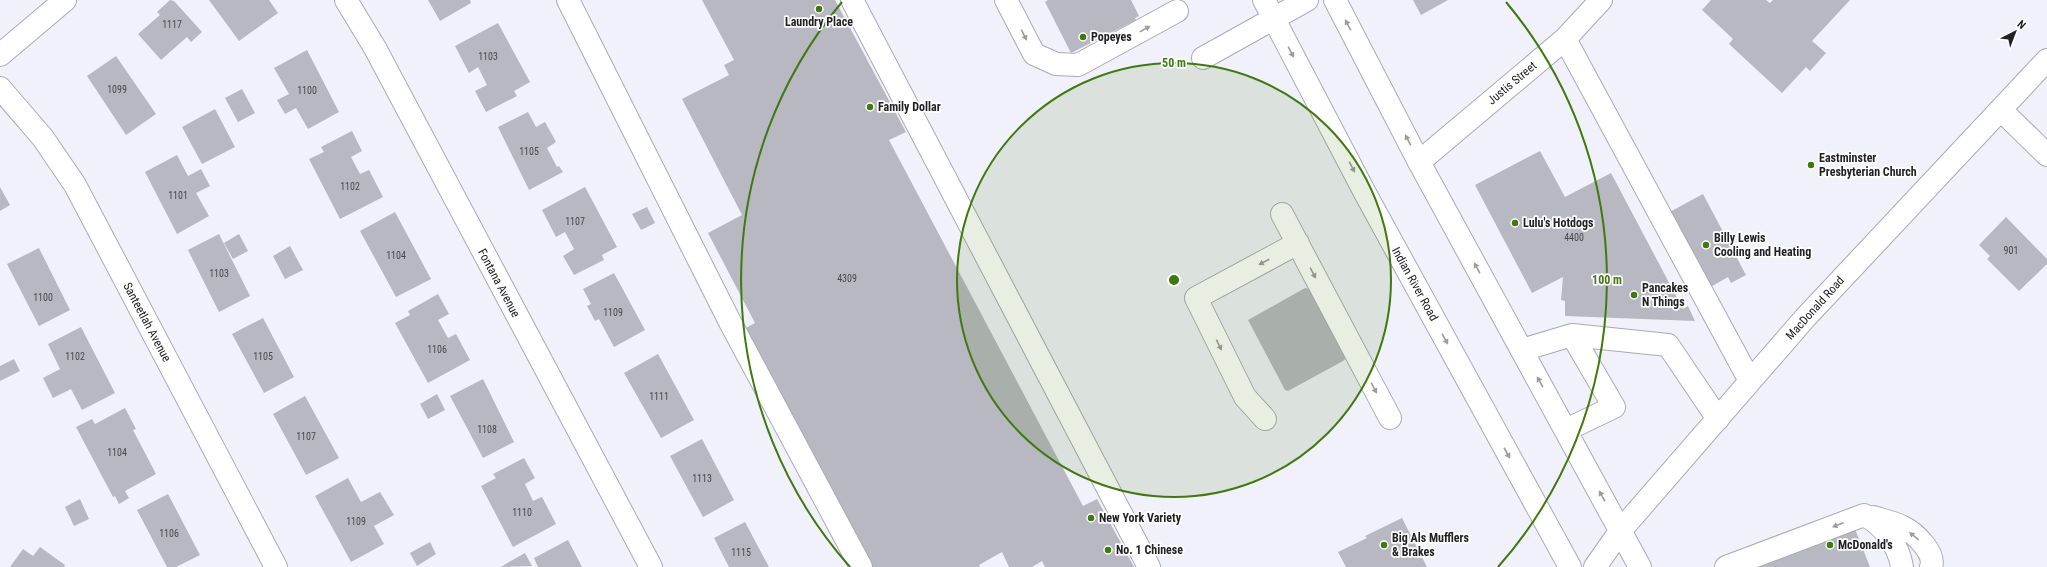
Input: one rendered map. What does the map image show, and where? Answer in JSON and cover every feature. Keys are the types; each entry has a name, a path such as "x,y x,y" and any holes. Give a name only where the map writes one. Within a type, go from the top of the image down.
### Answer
{"street":[{"path":"0,56 65,0"},
{"name":"Fontana Avenue","path":"346,0 378,55 651,567"},
{"path":"568,0 730,322 861,567"},
{"path":"852,0 1149,567"},
{"path":"1006,0 1034,54 1056,64 1078,65 1177,11"},
{"path":"1203,58 1268,9 1307,0"},
{"path":"1335,0 1419,162 1640,567"},
{"name":"Justis Street","path":"1419,162 1565,39 1601,0"},
{"name":"Indian River Road","path":"1268,9 1365,193 1570,567"},
{"path":"1565,39 1750,382"},
{"name":"MacDonald Road","path":"1596,567 1621,530 1805,318 2047,60"},
{"name":"Santeetlah Avenue","path":"0,88 43,138 75,185 276,567"},
{"path":"2001,110 2047,155"},
{"path":"1282,214 1390,418"},
{"path":"1265,419 1245,397 1196,298 1298,243"},
{"path":"1522,350 1572,335 1668,345 1718,419"},
{"path":"1566,430 1614,407 1572,335"},
{"path":"1864,515 1875,520 1885,530 1902,567"},
{"path":"1726,567 1864,515 1903,527 1926,546 1933,562 1932,567"}],"building":[{"path":"170,0 174,1 202,32 191,42 187,37 161,60 138,34 160,15 157,12"},
{"path":"209,0 269,0 278,13 239,41"},
{"path":"428,0 470,0 471,3 440,21"},
{"path":"702,0 835,0 906,132 889,140 1083,506 1097,499 1134,567 1045,567 1042,561 1032,567 1009,567 1002,552 979,565 980,567 872,567 746,328 755,323 708,233 742,215 682,99 729,75 724,65 734,60"},
{"name":"Popeyes","path":"1048,0 1131,0 1139,16 1135,18 1136,20 1071,53 1045,2"},
{"path":"1413,0 1448,0 1421,15"},
{"path":"1711,0 1766,0 1770,3 1773,0 1850,0 1812,41 1826,53 1810,71 1806,67 1782,93 1729,44 1733,39 1702,10"},
{"path":"498,23 530,82 514,91 517,96 486,112 475,91 487,85 478,67 469,73 455,46"},
{"path":"307,50 339,112 308,129 296,108 285,114 277,100 289,94 274,68"},
{"path":"116,56 156,114 126,135 87,76"},
{"path":"242,89 255,113 238,122 225,98"},
{"path":"215,109 235,147 202,164 182,127"},
{"path":"528,112 536,127 545,122 556,142 547,148 557,167 559,166 563,172 529,190 498,127"},
{"path":"352,131 362,151 351,157 360,174 369,170 383,197 340,219 309,159 324,152 321,147"},
{"path":"1540,151 1565,197 1611,173 1683,309 1688,306 1695,321 1565,316 1565,301 1561,300 1563,277 1532,293 1475,185"},
{"path":"177,155 188,176 201,169 210,186 196,193 209,216 177,234 145,172"},
{"path":"0,187 10,205 0,211"},
{"path":"585,187 617,247 602,255 604,260 574,275 563,256 574,249 565,232 556,237 542,210"},
{"name":"Billy Lewis Cooling and Heating","path":"1703,194 1746,275 1731,283 1728,277 1707,289 1666,214"},
{"path":"647,207 655,223 641,230 632,214"},
{"path":"395,212 431,279 396,297 360,231"},
{"path":"2006,217 2047,259 2047,264 2019,291 1987,259 1990,256 1979,245"},
{"path":"219,234 250,296 219,312 188,250"},
{"path":"239,234 248,251 233,259 224,243"},
{"path":"290,246 303,270 285,279 273,256"},
{"path":"39,248 70,310 39,326 7,264"},
{"path":"614,273 645,330 614,347 599,319 595,321 587,306 591,304 583,289"},
{"path":"1305,288 1309,289 1346,358 1288,391 1285,390 1248,320"},
{"path":"438,294 449,314 438,320 448,338 456,334 470,360 428,383 395,323 410,315 408,311"},
{"path":"263,318 294,377 264,393 232,334"},
{"path":"81,327 115,393 82,410 71,389 53,398 43,378 60,369 48,344"},
{"path":"658,354 694,420 661,438 624,373"},
{"path":"14,359 20,371 0,381 0,366"},
{"path":"483,379 514,442 483,458 450,396"},
{"path":"437,394 445,410 428,419 420,404"},
{"path":"305,396 339,458 306,475 273,414"},
{"path":"125,408 136,429 133,430 156,474 125,491 129,498 119,504 115,496 113,497 76,427 92,419 95,424"},
{"path":"702,439 734,500 703,517 670,456"},
{"path":"524,458 535,478 525,484 533,501 542,497 556,524 513,547 481,486 496,478 493,474"},
{"path":"348,478 361,502 380,492 394,515 374,526 384,544 351,562 315,496"},
{"path":"168,494 200,555 176,567 167,567 137,510"},
{"path":"80,499 89,519 74,526 65,507"},
{"name":"Big Als Mufflers & Brakes","path":"1402,518 1427,567 1346,567 1338,552 1367,538 1365,536"},
{"path":"745,522 769,567 729,567 714,538"},
{"name":"McDonald's","path":"1853,524 1870,567 1746,567"},
{"path":"568,540 582,567 538,567 534,558"},
{"path":"430,542 436,554 417,566 410,553"},
{"path":"40,547 65,565 64,567 10,567 23,549 33,556"},
{"path":"525,553 532,566 501,567 509,562"}],"place":[{"name":"Laundry Place","path":"819,9"},
{"name":"Popeyes","path":"1083,37"},
{"name":"Family Dollar","path":"870,107"},
{"name":"Eastminster Presbyterian Church","path":"1811,165"},
{"name":"Lulu's Hotdogs","path":"1515,223"},
{"name":"Billy Lewis Cooling and Heating","path":"1706,245"},
{"name":"Pancakes N Things","path":"1634,295"},
{"name":"New York Variety","path":"1091,518"},
{"name":"Big Als Mufflers & Brakes","path":"1384,545"},
{"name":"McDonald's","path":"1830,545"},
{"name":"No. 1 Chinese","path":"1108,550"}]}
